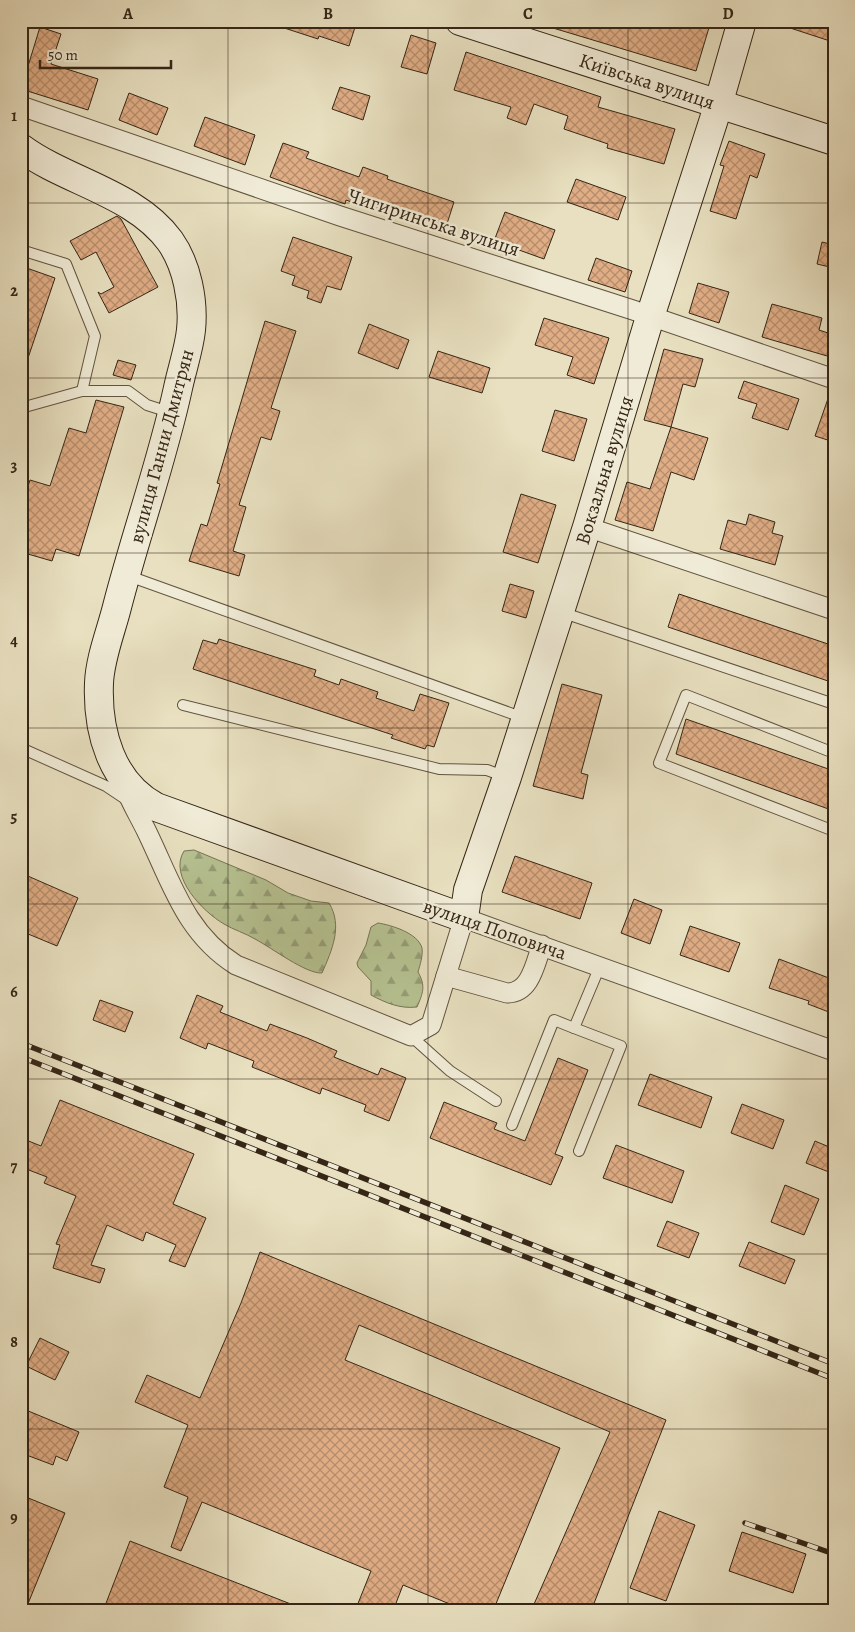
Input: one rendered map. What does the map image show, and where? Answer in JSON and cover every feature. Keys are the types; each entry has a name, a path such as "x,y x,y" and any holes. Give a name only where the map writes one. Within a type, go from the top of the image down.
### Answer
{"street":[{"name":"Київська вулиця","path":"460,21 834,141"},
{"name":"Вокзальна вулиця","path":"464,918 468,890 507,777 524,718 587,528 650,317 718,105 742,21"},
{"name":"Чигиринська вулиця","path":"21,106 340,216 834,379"},
{"name":"вулиця Ганни Дмитрян","path":"21,148 132,208 155,224 170,242 181,262 190,291 191,330 173,413 126,575 100,680 102,729 106,745 121,775 143,805"},
{"path":"587,528 834,610"},
{"path":"143,805 146,829 182,910 199,934 223,957 236,965 411,1036 431,1026 464,918"},
{"name":"вулиця Поповича","path":"143,805 542,945 834,1051"},
{"path":"446,976 507,993 516,992 523,989 528,982 542,945"}],"lane":[{"path":"21,250 66,264 95,336 82,391"},
{"path":"21,408 82,391 128,391 148,405 173,413"},
{"path":"126,575 524,718"},
{"path":"560,611 834,704"},
{"path":"834,753 686,695 659,763 834,831"},
{"path":"183,705 439,769 487,770 507,777"},
{"path":"21,748 106,786 143,805"},
{"path":"574,1028 600,966"},
{"path":"512,1125 554,1020 621,1046 579,1151"},
{"path":"411,1036 450,1070 496,1101"}],"green space":[{"path":"194,850 266,880 288,893 311,901 329,903 333,912 336,929 332,947 322,973 298,965 251,937 224,924 207,911 190,892 184,882 181,871 180,861 184,851"},
{"path":"378,923 410,934 422,948 418,972 423,989 417,1007 393,1005 371,995 371,981 358,967 357,963 366,945 371,927"}],"building":[{"path":"272,21 357,21 349,46 319,36 318,39 272,24"},
{"path":"543,21 711,21 696,71 543,25"},
{"path":"778,21 834,21 834,29 830,41 778,24"},
{"path":"40,27 61,34 51,64 98,79 88,110 21,89"},
{"path":"411,35 436,43 427,74 401,67"},
{"path":"466,52 601,97 598,107 675,129 664,164 607,148 608,144 564,129 568,116 534,104 526,125 507,118 511,107 454,90"},
{"path":"340,87 370,96 363,120 332,109"},
{"path":"129,93 168,108 157,135 119,120"},
{"path":"205,117 255,135 245,165 194,146"},
{"path":"729,141 765,154 757,178 750,175 736,219 710,211 724,166 720,165"},
{"path":"283,143 309,152 306,158 359,177 363,167 388,176 387,179 454,202 444,233 346,200 345,204 270,177"},
{"path":"576,179 626,197 618,220 567,202"},
{"path":"505,212 555,230 544,259 494,241"},
{"path":"117,216 121,219 158,287 109,313 98,292 101,294 114,287 96,252 81,260 70,241"},
{"path":"293,237 352,257 341,290 327,286 321,303 307,298 309,291 292,285 295,276 281,271"},
{"path":"822,242 834,245 834,268 817,264"},
{"path":"596,258 632,271 625,292 588,280"},
{"path":"21,266 55,278 24,370 21,370"},
{"path":"698,283 729,292 719,323 689,313"},
{"path":"772,304 822,318 819,330 834,335 834,358 762,337"},
{"path":"544,318 609,338 594,384 567,375 573,357 535,345"},
{"path":"265,321 296,331 271,408 280,411 271,440 261,437 239,505 246,507 233,551 245,555 239,576 189,561 201,524 207,526 220,484 217,483"},
{"path":"369,324 409,340 398,369 358,353"},
{"path":"664,349 703,359 695,387 683,384 671,427 644,420"},
{"path":"438,351 490,368 482,393 429,377"},
{"path":"118,360 136,365 131,380 113,375"},
{"path":"744,381 799,399 788,430 752,418 757,404 738,398"},
{"path":"831,390 834,390 834,442 815,436"},
{"path":"96,400 124,407 79,556 56,549 52,561 21,552 21,508 30,480 50,486 69,428 86,433"},
{"path":"555,410 587,419 574,461 542,451"},
{"path":"671,427 708,438 694,480 671,472 653,531 615,520 627,482 650,489"},
{"path":"521,494 556,505 538,563 503,552"},
{"path":"749,514 775,522 772,533 783,536 775,565 720,549 728,520 746,525"},
{"path":"510,584 534,591 526,618 502,611"},
{"path":"679,594 834,646 834,683 668,627"},
{"path":"219,639 316,670 314,676 339,685 341,679 378,692 376,698 414,711 420,694 449,703 434,747 427,745 425,749 391,738 393,735 193,669 203,640 217,644"},
{"path":"562,684 602,695 581,773 588,775 583,799 533,786"},
{"path":"686,719 834,771 834,811 676,754"},
{"path":"515,856 592,883 580,919 502,892"},
{"path":"21,873 78,898 57,946 21,931"},
{"path":"634,899 662,910 650,944 621,933"},
{"path":"690,926 740,943 729,972 680,955"},
{"path":"779,959 834,980 834,1014 808,1004 809,1001 769,988"},
{"path":"197,995 223,1006 220,1012 267,1031 270,1024 337,1051 334,1057 378,1075 381,1068 406,1078 389,1121 364,1111 366,1105 322,1088 320,1094 252,1067 254,1061 208,1043 206,1049 180,1038"},
{"path":"100,1000 133,1012 125,1032 93,1020"},
{"path":"558,1058 588,1070 555,1154 563,1157 551,1185 430,1138 444,1102 497,1123 494,1129 525,1141"},
{"path":"650,1074 712,1097 701,1128 638,1105"},
{"path":"60,1100 194,1154 173,1204 206,1218 185,1267 169,1261 176,1245 146,1232 143,1241 107,1225 91,1265 105,1269 100,1283 53,1268 60,1245 56,1244 76,1196 44,1183 47,1177 21,1167 21,1138 41,1146"},
{"path":"742,1104 784,1120 773,1149 731,1133"},
{"path":"815,1141 834,1149 834,1174 806,1163"},
{"path":"616,1145 684,1171 672,1203 603,1178"},
{"path":"785,1185 819,1199 804,1235 771,1222"},
{"path":"667,1221 699,1233 689,1258 657,1246"},
{"path":"749,1242 795,1260 785,1284 739,1266"},
{"path":"260,1252 666,1420 591,1611 531,1611 610,1432 359,1325 345,1360 560,1448 493,1611 467,1611 403,1585 393,1611 355,1611 371,1571 202,1502 181,1551 171,1547 188,1497 164,1487 188,1425 135,1402 147,1375 200,1398 241,1303"},
{"path":"40,1338 69,1352 55,1380 26,1366"},
{"path":"21,1408 79,1432 67,1461 56,1456 53,1465 21,1453"},
{"path":"21,1495 65,1513 25,1611 21,1611"},
{"path":"659,1511 695,1525 666,1601 630,1588"},
{"path":"742,1532 806,1554 793,1593 729,1571"},
{"path":"130,1541 306,1610 306,1611 103,1611"}],"railway":[{"path":"21,1043 834,1364"},
{"path":"21,1057 834,1379"},
{"path":"745,1523 834,1554"}]}
